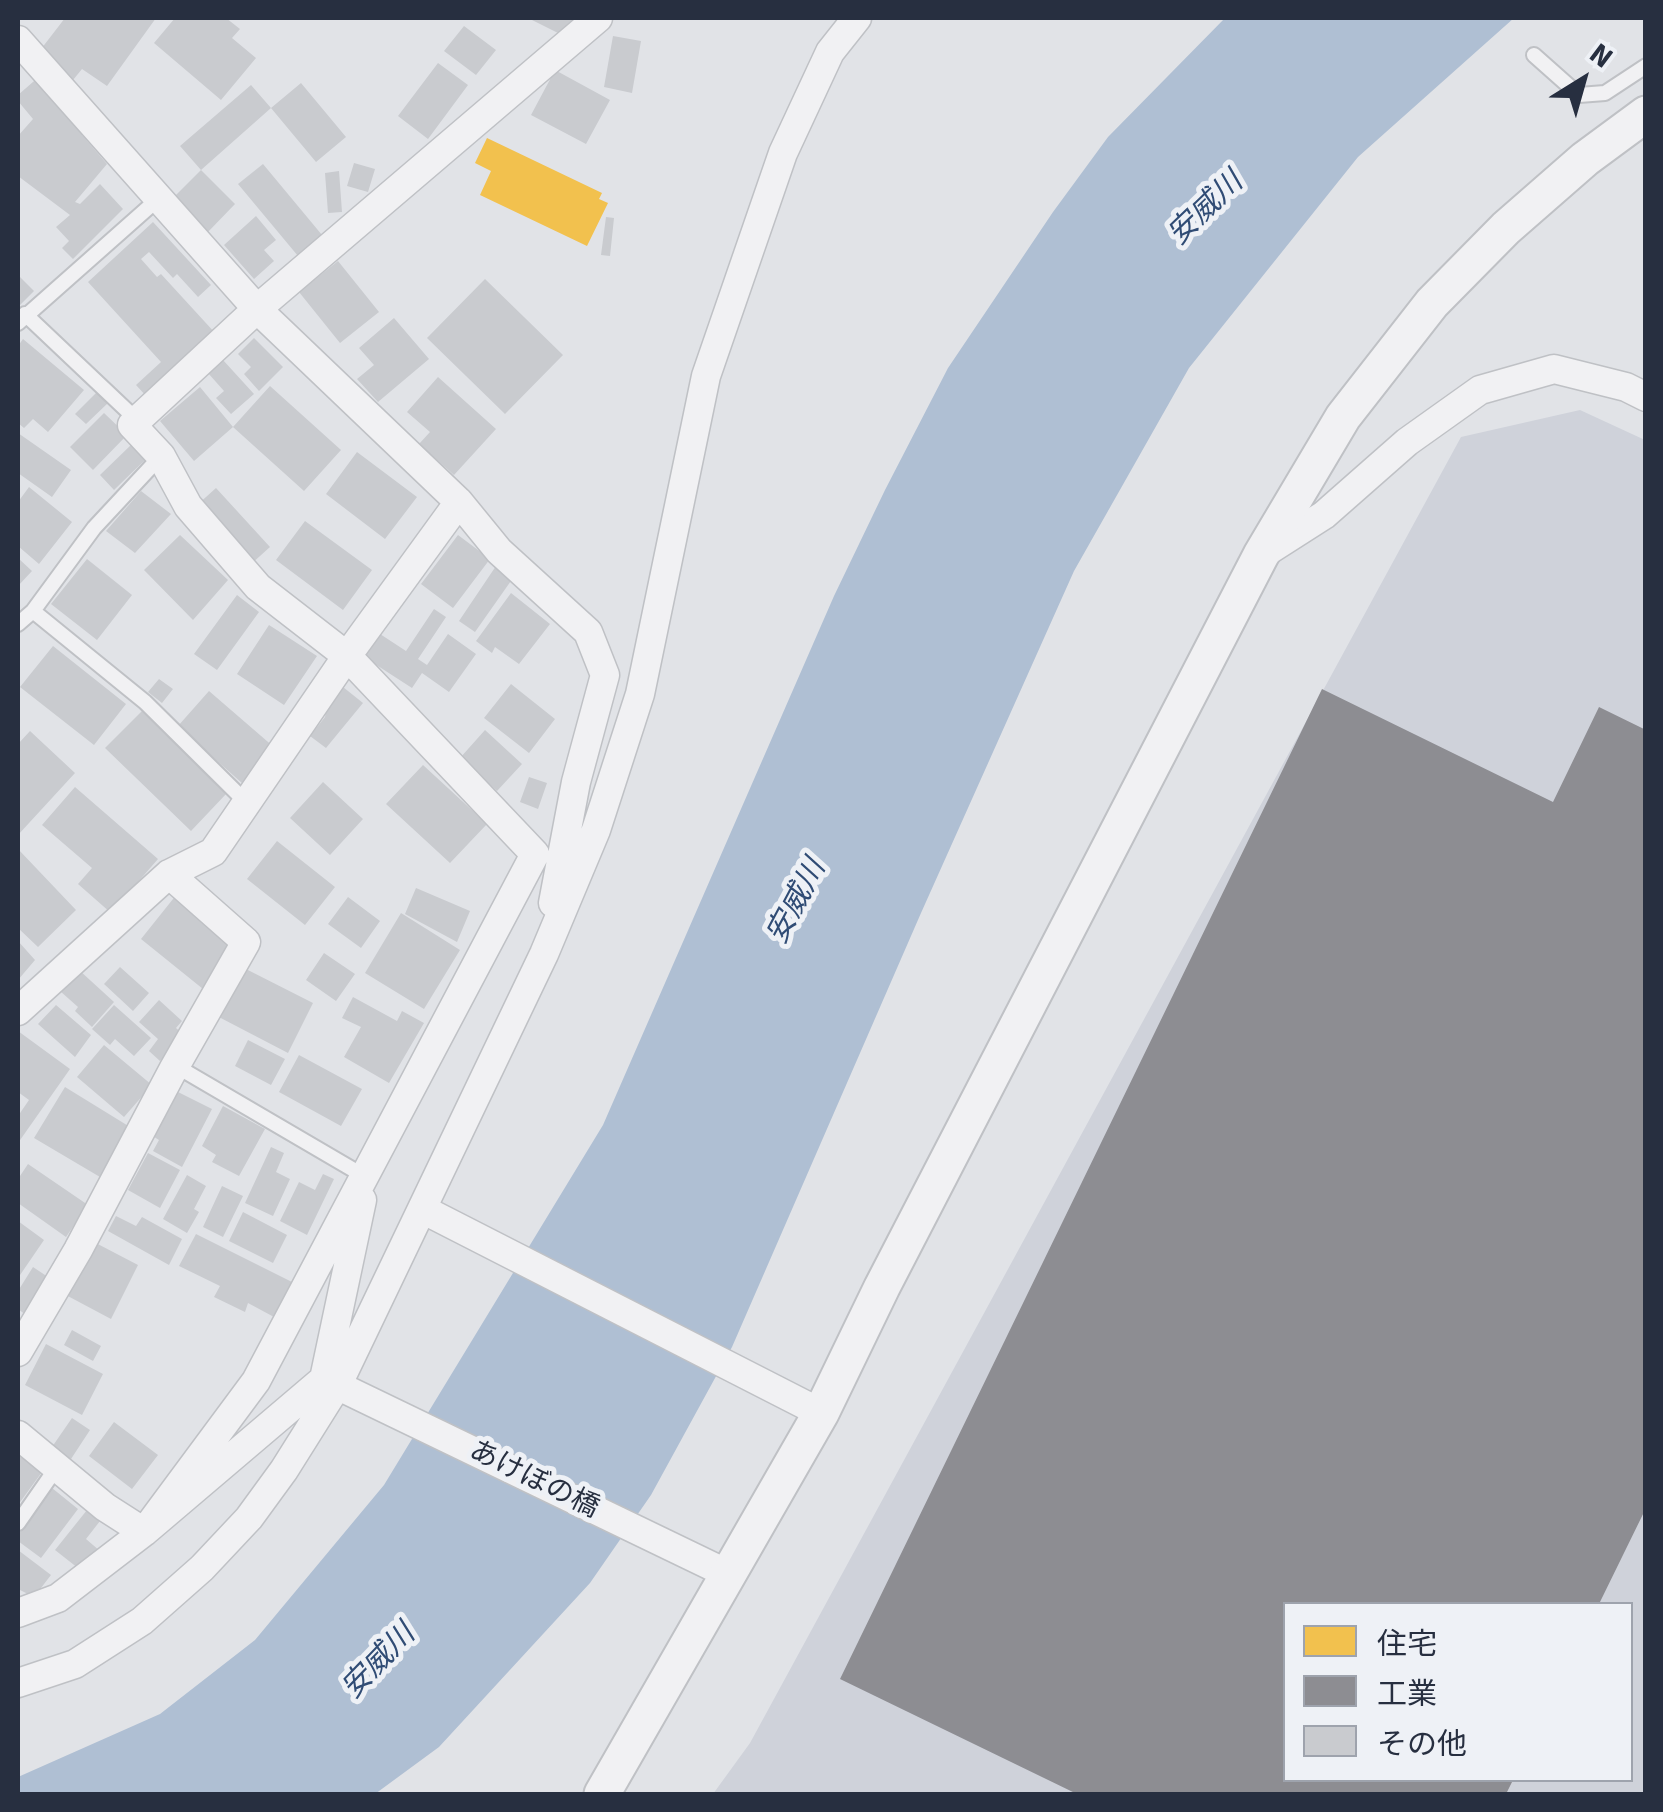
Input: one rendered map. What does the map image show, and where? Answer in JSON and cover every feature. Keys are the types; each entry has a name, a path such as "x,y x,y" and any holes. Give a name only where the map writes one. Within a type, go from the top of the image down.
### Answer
{"street":[{"path":"144,1532 256,1381 535,854 347,656 258,586 188,506 161,456 132,424 256,310 598,18"},
{"path":"18,1682 75,1664 142,1621 202,1568 249,1518 284,1470 336,1384 544,954 596,830 640,694 706,376 783,153 830,52 857,18"},
{"path":"18,40 256,310 459,502 499,551 588,632 605,675 576,782 544,954"},
{"path":"602,1794 721,1571 820,1414 1261,554 1343,417 1432,303 1506,228 1585,158 1646,114"},
{"path":"1261,554 1324,515 1406,442 1480,390 1554,369 1626,387 1646,396"},
{"path":"18,1011 169,874 212,852 459,502"},
{"path":"18,1352 246,942 169,874"},
{"path":"18,1613 58,1598 336,1384 367,1171"},
{"path":"422,1209 820,1414"},
{"name":"あけぼの橋","path":"336,1384 721,1571"},
{"path":"18,1435 105,1507 144,1532"}],"lane":[{"path":"1534,55 1580,95 1605,93 1646,66"},
{"path":"137,420 22,319 158,199"},
{"path":"18,624 94,528 161,456"},
{"path":"32,611 145,702 247,804"},
{"path":"176,1066 367,1171"},
{"path":"18,1523 58,1466"}],"shaded area":[{"path":"1580,410 1645,440 1645,1794 713,1794 750,1743 1461,437"}],"water":[{"name":"安威川","path":"1225,18 1514,18 1358,157 1189,368 1074,571 732,1347 651,1495 590,1583 439,1747 375,1794 18,1794 18,1777 160,1714 255,1640 384,1485 603,1125 834,596 948,368 1108,137"}],"building: 住宅":[{"path":"487,138 602,193 599,199 608,203 587,246 480,195 491,171 475,163"}],"building: 工業":[{"path":"1322,689 1553,802 1599,707 1646,730 1646,1508 1600,1602 1283,1602 1283,1782 1512,1782 1506,1794 1077,1794 840,1679"}],"building: その他":[{"path":"65,18 156,18 107,86 82,69 73,80 38,53"},
{"path":"175,18 226,18 240,29 232,38 256,58 221,100 154,43"},
{"path":"528,18 574,18 564,36"},
{"path":"464,26 496,50 476,75 444,51"},
{"path":"613,36 641,41 632,93 604,87"},
{"path":"438,63 468,85 428,139 398,116"},
{"path":"555,70 610,100 586,144 531,115"},
{"path":"41,75 89,130 82,135 107,164 75,202 80,204 100,184 123,209 73,259 62,248 69,241 56,227 70,215 18,176 18,136 33,119 18,101 18,95"},
{"path":"301,83 346,137 316,162 271,108"},
{"path":"251,85 271,108 201,170 180,146"},
{"path":"354,163 375,169 368,192 347,186"},
{"path":"263,164 322,235 298,256 238,184"},
{"path":"201,170 235,204 207,233 173,198"},
{"path":"339,171 342,212 328,213 325,173"},
{"path":"256,216 276,240 264,250 274,261 254,279 224,245"},
{"path":"606,217 614,218 610,256 601,255"},
{"path":"153,222 211,285 198,297 149,252 141,259 157,277 161,274 216,334 147,397 136,385 161,362 88,282"},
{"path":"338,261 379,312 340,343 299,292"},
{"path":"18,275 34,291 20,305 18,303"},
{"path":"485,279 563,355 505,414 427,338"},
{"path":"394,318 429,359 378,402 357,379 374,365 359,348"},
{"path":"254,338 283,367 259,391 244,374 251,367 238,354"},
{"path":"23,339 84,390 48,432 33,419 24,428 18,423 18,346"},
{"path":"223,360 254,394 231,414 216,398 224,391 208,373"},
{"path":"438,377 496,429 454,475 419,444 430,432 407,412"},
{"path":"270,386 341,450 304,491 233,427"},
{"path":"200,387 233,427 194,461 160,421"},
{"path":"97,392 108,403 86,424 75,414"},
{"path":"104,413 127,435 93,470 70,447"},
{"path":"18,433 71,470 52,497 18,473"},
{"path":"133,443 148,457 114,490 100,475"},
{"path":"357,452 417,497 385,539 326,494"},
{"path":"29,487 72,522 39,564 18,546 18,502"},
{"path":"216,488 270,547 250,565 196,506"},
{"path":"141,491 171,514 135,553 106,531"},
{"path":"305,521 372,570 343,610 276,560"},
{"path":"180,535 228,580 193,620 144,570"},
{"path":"458,535 490,559 453,608 421,584"},
{"path":"18,558 32,571 18,586"},
{"path":"87,559 132,595 97,640 51,604"},
{"path":"496,566 513,578 475,632 459,621"},
{"path":"511,593 550,624 519,664 495,647 492,653 476,641"},
{"path":"237,595 259,612 217,670 194,654"},
{"path":"434,609 446,617 418,659 427,665 448,634 476,654 449,692 422,673 412,688 364,657 380,634 406,651"},
{"path":"269,625 317,656 284,705 237,674"},
{"path":"53,646 126,704 94,745 20,687"},
{"path":"159,679 173,689 162,703 148,692"},
{"path":"511,684 555,719 529,753 484,718"},
{"path":"343,687 363,703 326,748 310,736"},
{"path":"209,691 275,748 243,784 178,726"},
{"path":"142,711 227,793 191,831 105,748"},
{"path":"485,730 522,764 497,791 460,758"},
{"path":"30,731 75,773 18,835 18,744"},
{"path":"423,765 487,824 450,863 386,804"},
{"path":"529,777 547,783 538,809 520,802"},
{"path":"323,782 363,819 330,855 290,818"},
{"path":"75,787 158,859 111,913 78,884 92,868 42,825"},
{"path":"277,841 335,887 305,925 247,879"},
{"path":"18,849 76,910 38,947 18,928"},
{"path":"416,888 470,911 457,942 405,914"},
{"path":"177,894 239,944 203,989 141,939"},
{"path":"348,897 380,921 361,948 328,924"},
{"path":"401,913 460,950 424,1009 365,973"},
{"path":"18,941 35,960 18,980"},
{"path":"324,953 355,974 336,1001 306,980"},
{"path":"240,966 313,1003 288,1053 215,1015"},
{"path":"120,967 149,993 133,1011 104,984"},
{"path":"79,970 114,1002 92,1027 60,991"},
{"path":"353,997 397,1021 402,1011 424,1023 389,1083 344,1057 361,1027 342,1018"},
{"path":"159,1000 182,1021 176,1028 184,1035 160,1061 149,1051 158,1039 139,1022"},
{"path":"56,1005 91,1035 75,1057 38,1024"},
{"path":"114,1005 151,1038 134,1056 115,1039 110,1045 92,1029"},
{"path":"18,1031 70,1069 18,1143 18,1116 29,1100 18,1092"},
{"path":"248,1040 285,1059 271,1085 235,1066"},
{"path":"104,1045 152,1085 124,1117 77,1077"},
{"path":"299,1055 362,1089 341,1126 279,1092"},
{"path":"65,1087 130,1127 100,1177 34,1138"},
{"path":"174,1090 212,1109 182,1167 153,1151 159,1140 151,1135"},
{"path":"223,1106 265,1129 239,1176 212,1162 216,1155 202,1146"},
{"path":"271,1147 284,1153 276,1172 290,1179 273,1216 245,1203"},
{"path":"148,1153 180,1170 160,1208 128,1190"},
{"path":"28,1164 88,1205 66,1237 18,1203 18,1179"},
{"path":"323,1174 334,1179 307,1235 280,1221 299,1182 315,1190"},
{"path":"187,1175 206,1186 194,1209 199,1212 187,1233 163,1219"},
{"path":"222,1186 243,1196 223,1237 203,1227"},
{"path":"243,1212 287,1235 273,1263 229,1241"},
{"path":"116,1216 136,1226 142,1217 182,1239 169,1265 108,1231"},
{"path":"18,1221 44,1240 18,1278"},
{"path":"196,1234 292,1282 274,1317 248,1303 245,1312 214,1297 220,1286 179,1266"},
{"path":"92,1241 138,1265 111,1319 64,1294"},
{"path":"33,1267 51,1279 26,1315 18,1309 18,1291"},
{"path":"72,1330 101,1346 93,1361 64,1345"},
{"path":"46,1344 103,1374 82,1415 25,1385"},
{"path":"72,1418 90,1430 71,1459 52,1447"},
{"path":"114,1422 158,1455 132,1489 89,1456"},
{"path":"21,1456 42,1472 18,1505 18,1461"},
{"path":"52,1488 78,1509 41,1558 18,1541 18,1534"},
{"path":"87,1510 100,1521 86,1539 100,1551 83,1572 55,1550"},
{"path":"18,1550 51,1575 34,1597 18,1589"}]}
